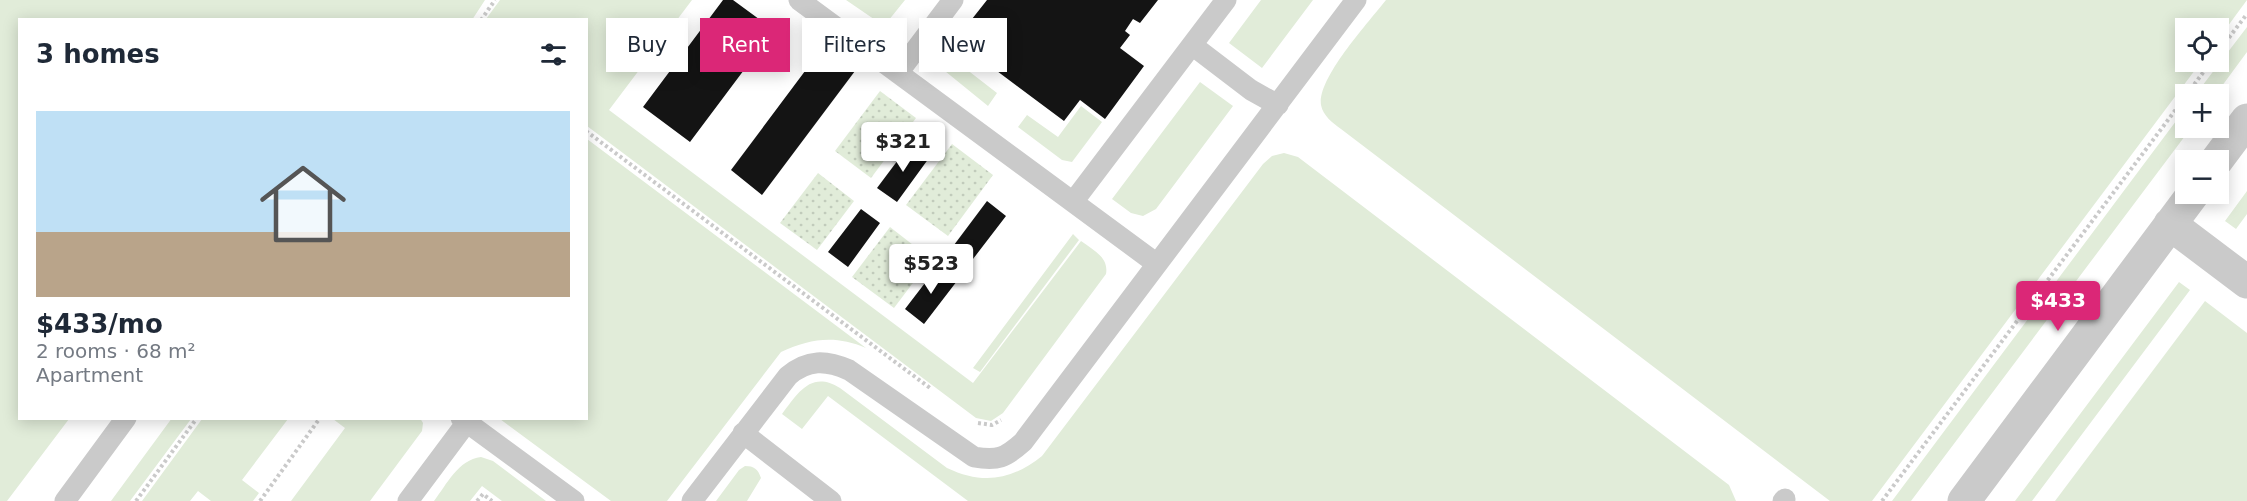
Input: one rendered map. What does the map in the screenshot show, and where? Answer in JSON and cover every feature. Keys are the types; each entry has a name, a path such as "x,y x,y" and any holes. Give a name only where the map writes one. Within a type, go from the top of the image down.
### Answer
{"street":[{"path":"2224,150 2247,120"},
{"path":"1964,501 2185,204"},
{"path":"2170,224 2247,282"}],"lane":[{"path":"799,0 1157,264"},
{"path":"898,73 952,0"},
{"path":"1073,202 1226,0"},
{"path":"692,501 788,376 800,366 813,362 832,363 849,369 974,457 993,460 1010,454 1023,442 1356,0"},
{"path":"1192,45 1251,90 1278,105"},
{"path":"65,501 125,420"},
{"path":"408,501 464,421 574,501"},
{"path":"743,434 831,501"}],"path":[{"path":"482,18 495,0"},
{"path":"2229,38 2247,14"},
{"path":"2194,84 2203,72"},
{"path":"1882,501 2175,110"},
{"path":"588,132 937,393"},
{"path":"974,422 992,425 1006,416"},
{"path":"136,501 196,420"},
{"path":"260,501 319,420"},
{"path":"477,501 483,494 492,501"}],"green space":[{"path":"0,0 485,0 473,18 18,18 18,420 68,420 7,501 0,501"},
{"path":"500,0 692,0 678,18 606,18 606,72 638,72 609,110 973,383 1081,241 1103,258 1106,274 1003,413 991,421 976,418 588,127 588,18 487,18"},
{"path":"846,0 905,0 890,18 872,18"},
{"path":"1261,0 1313,0 1262,68 1229,43"},
{"path":"1386,0 2247,0 2229,24 2229,18 2175,18 2175,72 2194,72 2185,84 2175,84 2175,97 1872,501 1830,501 1338,127 1324,113 1321,105 1322,94 1327,80 1346,51"},
{"path":"2247,27 2247,52 2223,84 2204,84 2213,72 2229,72 2229,51"},
{"path":"946,72 970,72 997,93 988,106"},
{"path":"1200,82 1233,106 1156,209 1143,216 1131,213 1112,199"},
{"path":"880,91 916,118 871,178 835,151"},
{"path":"1081,106 1102,122 1072,162 1062,160 1018,127 1027,115 1058,137"},
{"path":"2175,122 2175,138 2183,138 1911,501 1892,501"},
{"path":"588,140 866,348 844,341 824,340 813,341 781,352 667,501 611,501 501,420 588,420"},
{"path":"952,144 993,175 948,236 906,205"},
{"path":"1284,153 1298,157 1729,485 1736,501 968,501 828,396 802,429 782,414 806,386 821,382 830,383 840,388 947,468 973,477 985,478 1008,475 1020,470 1042,456 1263,164 1272,156"},
{"path":"818,173 854,201 817,250 780,223"},
{"path":"2247,191 2247,214 2236,229 2225,221"},
{"path":"890,227 931,259 894,308 852,277"},
{"path":"1073,234 1079,240 980,372 973,368"},
{"path":"2179,282 2190,290 2032,501 2015,501"},
{"path":"2205,301 2247,333 2247,501 2055,501"},
{"path":"171,420 190,420 130,501 111,501"},
{"path":"201,420 287,420 242,480 259,493 253,501 211,501 198,491 190,501 142,501"},
{"path":"334,420 421,420 423,423 422,431 370,501 291,501 345,428"},
{"path":"481,457 493,461 546,501 502,501 482,486 470,501 434,501 459,468"},
{"path":"745,466 755,469 761,478 747,501 716,501 739,470"}],"building":[{"path":"723,0 733,0 758,18 710,18"},
{"path":"987,0 1158,0 1140,23 1133,19 1125,31 1130,35 1120,48 1144,66 1105,119 1080,100 1064,121 998,72 1007,72 1007,18 973,18"},
{"path":"700,31 700,72 742,72 690,142 643,107 669,72 688,72 688,47"},
{"path":"804,72 854,72 762,195 731,170"},
{"path":"910,144 929,158 897,202 877,188"},
{"path":"987,201 1006,216 973,259 954,245"},
{"path":"861,209 880,223 848,267 828,252"},
{"path":"938,266 957,281 924,324 905,309"}]}
